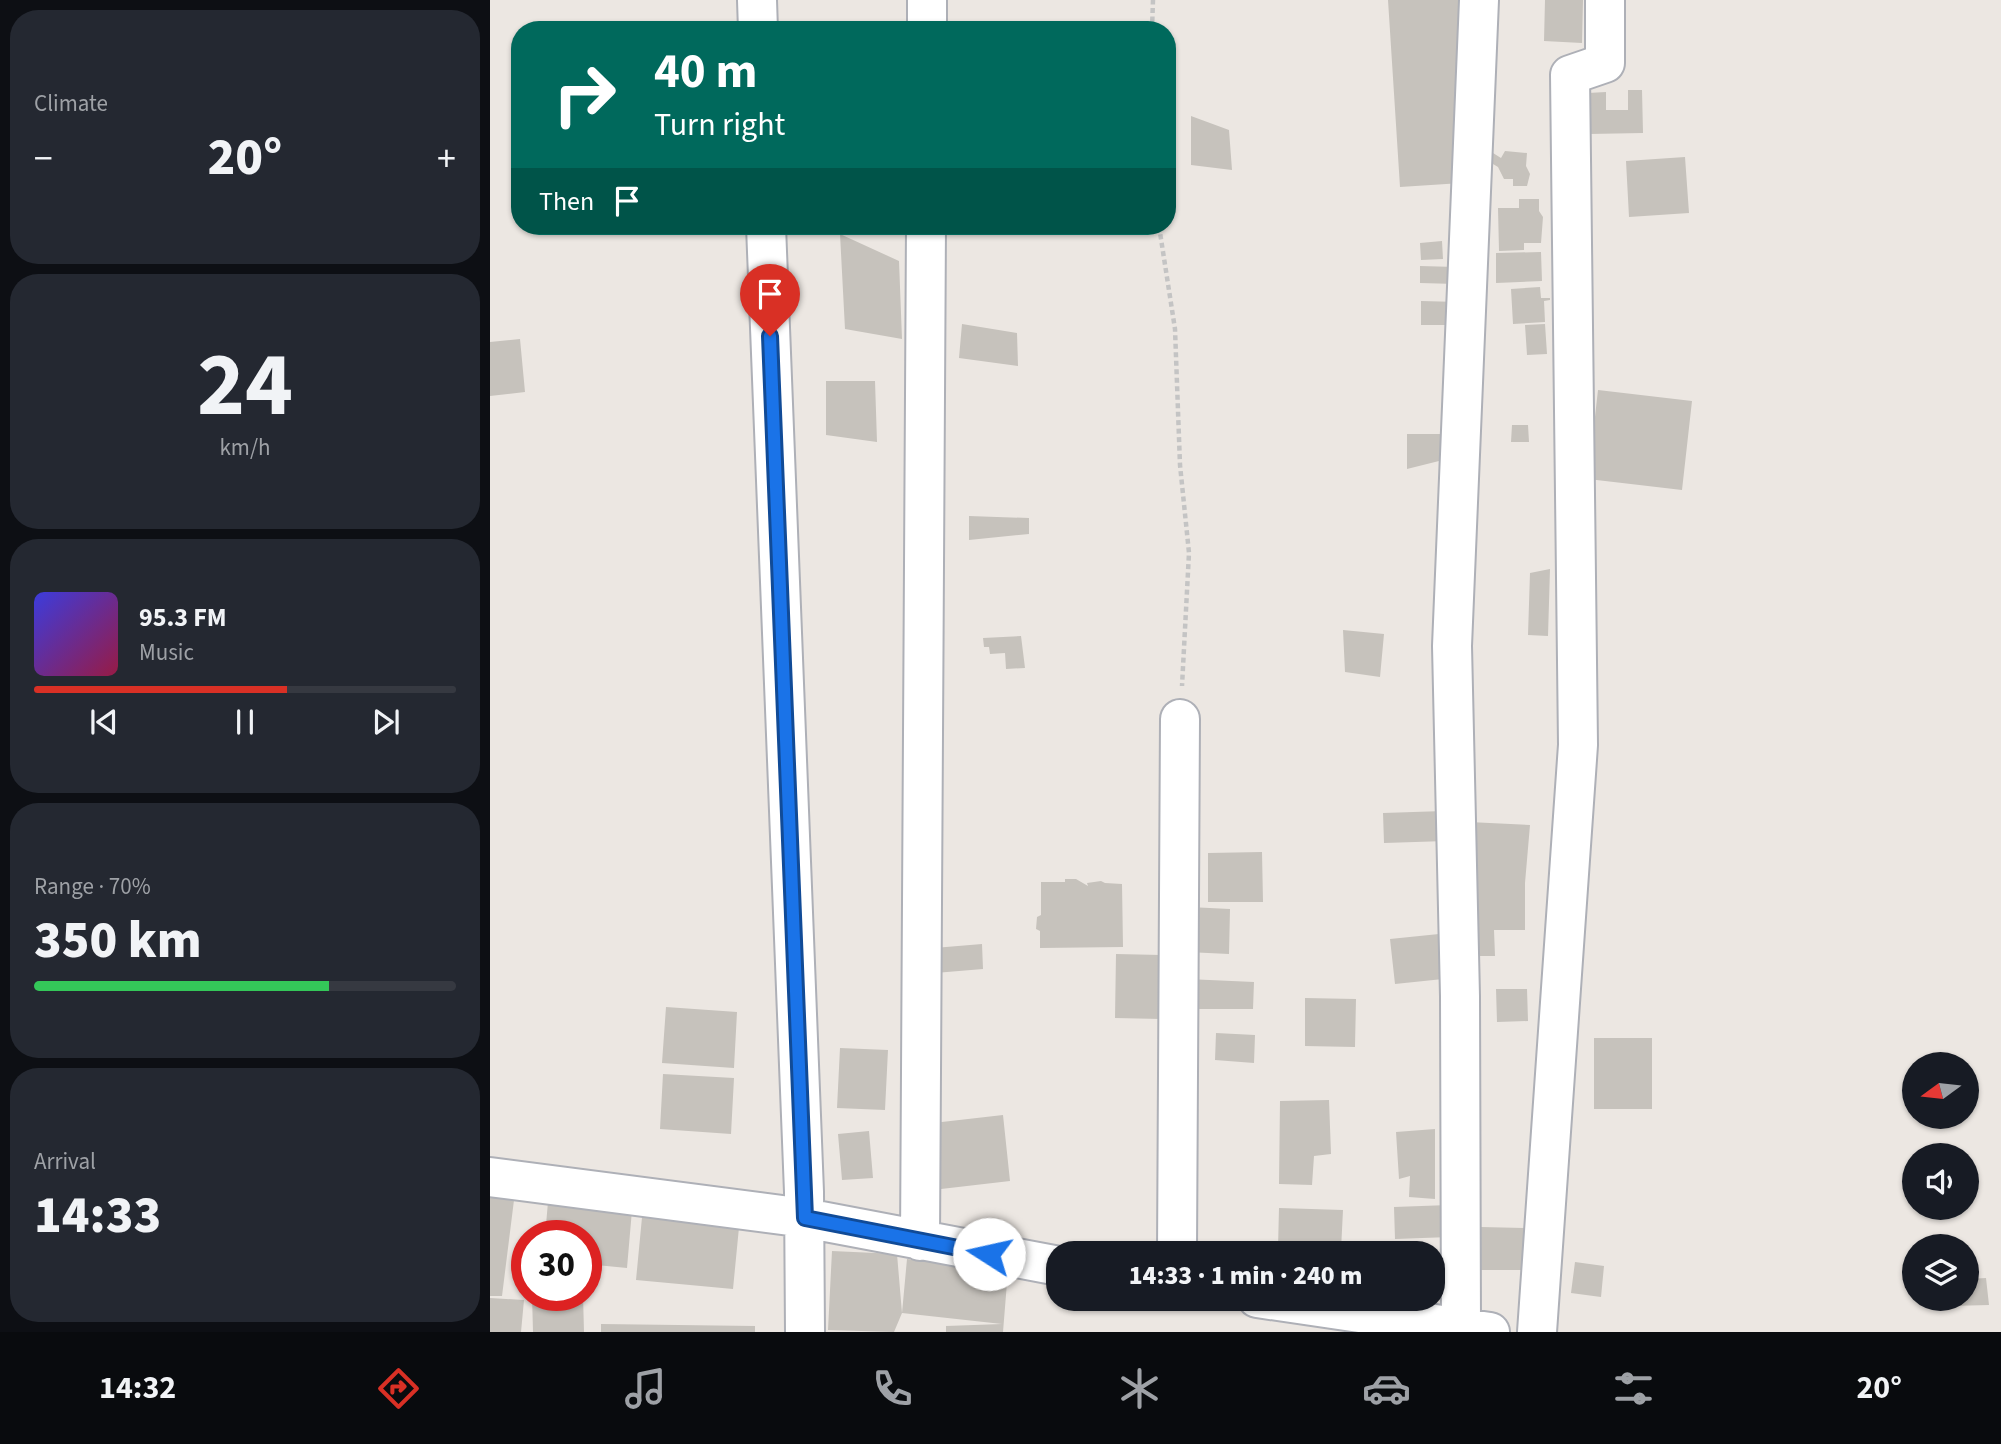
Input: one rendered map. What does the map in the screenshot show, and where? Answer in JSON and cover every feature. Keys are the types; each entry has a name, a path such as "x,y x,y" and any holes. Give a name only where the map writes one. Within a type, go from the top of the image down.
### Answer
{"street":[{"path":"757,0 758,21"},
{"path":"927,0 927,21"},
{"path":"1349,1311 1476,1329 1460,996 1452,646 1479,0"},
{"path":"1536,1332 1578,745 1570,75 1605,63 1605,0"},
{"path":"766,235 805,1218 806,1332"},
{"path":"920,1241 926,235"},
{"path":"1177,1241 1180,719"},
{"path":"490,1177 805,1218 1046,1264"}],"path":[{"path":"1152,21 1153,0"},
{"path":"1160,235 1175,329 1180,465 1189,553 1180,719"}],"building":[{"path":"1388,0 1466,0 1477,182 1400,187"},
{"path":"1545,0 1583,0 1582,43 1544,41"},
{"path":"1628,90 1642,90 1643,133 1589,134 1588,93 1606,92 1606,110 1628,110"},
{"path":"1191,116 1229,130 1232,170 1191,165"},
{"path":"1505,151 1527,153 1526,166 1530,174 1527,186 1513,186 1513,179 1504,179 1498,167 1488,161 1493,153 1501,158"},
{"path":"1685,157 1689,213 1629,217 1626,161"},
{"path":"1519,199 1539,199 1539,211 1543,217 1541,243 1524,243 1524,250 1499,251 1498,208 1519,208"},
{"path":"840,235 899,261 902,339 845,329"},
{"path":"1442,241 1443,259 1421,260 1420,243"},
{"path":"1541,252 1542,281 1496,283 1496,253"},
{"path":"1420,266 1456,267 1456,284 1420,283"},
{"path":"1540,287 1541,298 1550,298 1544,301 1545,322 1513,324 1511,289"},
{"path":"1421,301 1459,302 1467,325 1421,325"},
{"path":"962,324 1017,333 1018,366 959,358"},
{"path":"1545,324 1547,354 1527,355 1525,325"},
{"path":"520,339 525,392 490,396 490,342"},
{"path":"826,381 875,381 877,442 826,435"},
{"path":"1598,390 1692,401 1682,490 1588,479"},
{"path":"1512,425 1528,425 1529,442 1511,442"},
{"path":"1407,434 1440,434 1443,460 1407,469"},
{"path":"969,516 1029,518 1029,534 969,540"},
{"path":"1550,569 1548,636 1528,635 1530,573"},
{"path":"1343,630 1384,634 1380,677 1345,672"},
{"path":"1021,636 1025,668 1006,669 1005,653 990,654 989,647 984,647 983,638"},
{"path":"1444,811 1446,841 1384,843 1383,813"},
{"path":"1469,822 1530,825 1525,883 1525,930 1494,930 1495,956 1471,956"},
{"path":"1262,852 1263,902 1208,902 1208,853"},
{"path":"1065,879 1076,879 1088,886 1087,883 1101,881 1122,884 1123,947 1040,948 1040,931 1036,929 1037,917 1041,915 1041,882 1065,882"},
{"path":"1189,907 1230,909 1229,954 1187,952"},
{"path":"1439,934 1443,979 1395,984 1390,939"},
{"path":"982,944 983,969 935,973 934,948"},
{"path":"1116,954 1161,955 1161,1019 1115,1018"},
{"path":"1187,979 1254,982 1253,1009 1188,1009"},
{"path":"1496,989 1527,989 1528,1021 1497,1022"},
{"path":"1305,998 1356,999 1355,1047 1305,1046"},
{"path":"666,1007 737,1012 734,1068 662,1063"},
{"path":"1216,1033 1255,1035 1254,1063 1215,1060"},
{"path":"1594,1038 1652,1038 1652,1109 1594,1109"},
{"path":"840,1048 888,1050 885,1110 837,1108"},
{"path":"663,1074 734,1078 731,1134 660,1129"},
{"path":"1329,1100 1331,1154 1314,1156 1312,1185 1279,1184 1280,1101"},
{"path":"1003,1115 1010,1181 941,1189 933,1123"},
{"path":"1435,1129 1435,1199 1409,1197 1410,1176 1399,1179 1396,1132"},
{"path":"869,1131 873,1178 842,1180 838,1134"},
{"path":"490,1197 514,1200 502,1296 490,1296"},
{"path":"548,1202 632,1210 627,1268 602,1266 602,1220 546,1220"},
{"path":"1449,1205 1450,1237 1395,1239 1394,1207"},
{"path":"643,1207 740,1217 733,1289 636,1280"},
{"path":"1279,1208 1343,1210 1341,1241 1278,1241"},
{"path":"1481,1227 1524,1228 1523,1270 1481,1270"},
{"path":"832,1251 897,1254 902,1313 894,1332 828,1330"},
{"path":"907,1259 1008,1270 1003,1332 946,1332 946,1326 1002,1324 902,1313"},
{"path":"1575,1262 1604,1266 1601,1297 1571,1293"},
{"path":"1979,1278 1986,1278 1989,1305 1979,1305"},
{"path":"490,1298 511,1299 511,1311 523,1311 521,1332 490,1332"},
{"path":"532,1311 583,1311 584,1332 533,1332"},
{"path":"601,1324 755,1326 755,1332 601,1332"}],"route":[{"path":"770,336 805,1218 989,1254"}]}
